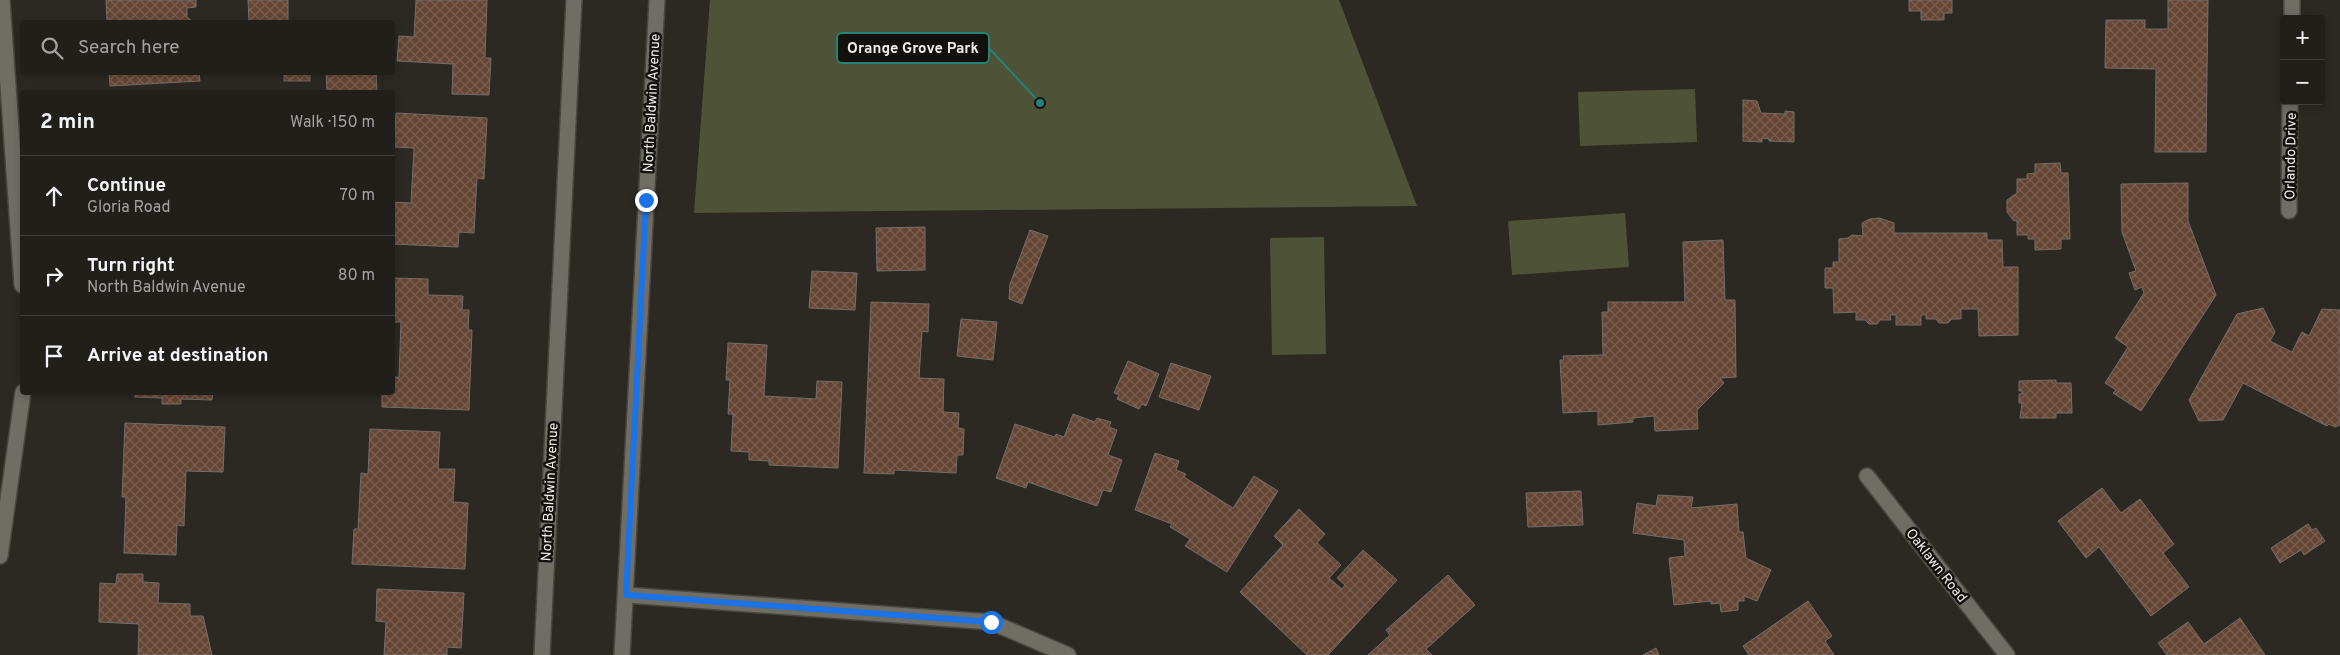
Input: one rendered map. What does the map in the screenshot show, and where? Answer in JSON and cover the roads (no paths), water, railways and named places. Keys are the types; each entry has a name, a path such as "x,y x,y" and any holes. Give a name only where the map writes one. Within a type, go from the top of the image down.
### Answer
{"street":[{"path":"2,0 20,256"},
{"name":"North Baldwin Avenue","path":"542,655 574,0"},
{"name":"North Baldwin Avenue","path":"622,655 657,0"},
{"path":"2292,0 2292,15"},
{"name":"Orlando Drive","path":"2289,211 2290,105"},
{"path":"0,556 23,395"},
{"name":"Oaklawn Road","path":"1867,476 2007,655"},
{"path":"626,595 991,622 1068,655"}],"place":[{"name":"Orange Grove Park","path":"1040,103"}]}
